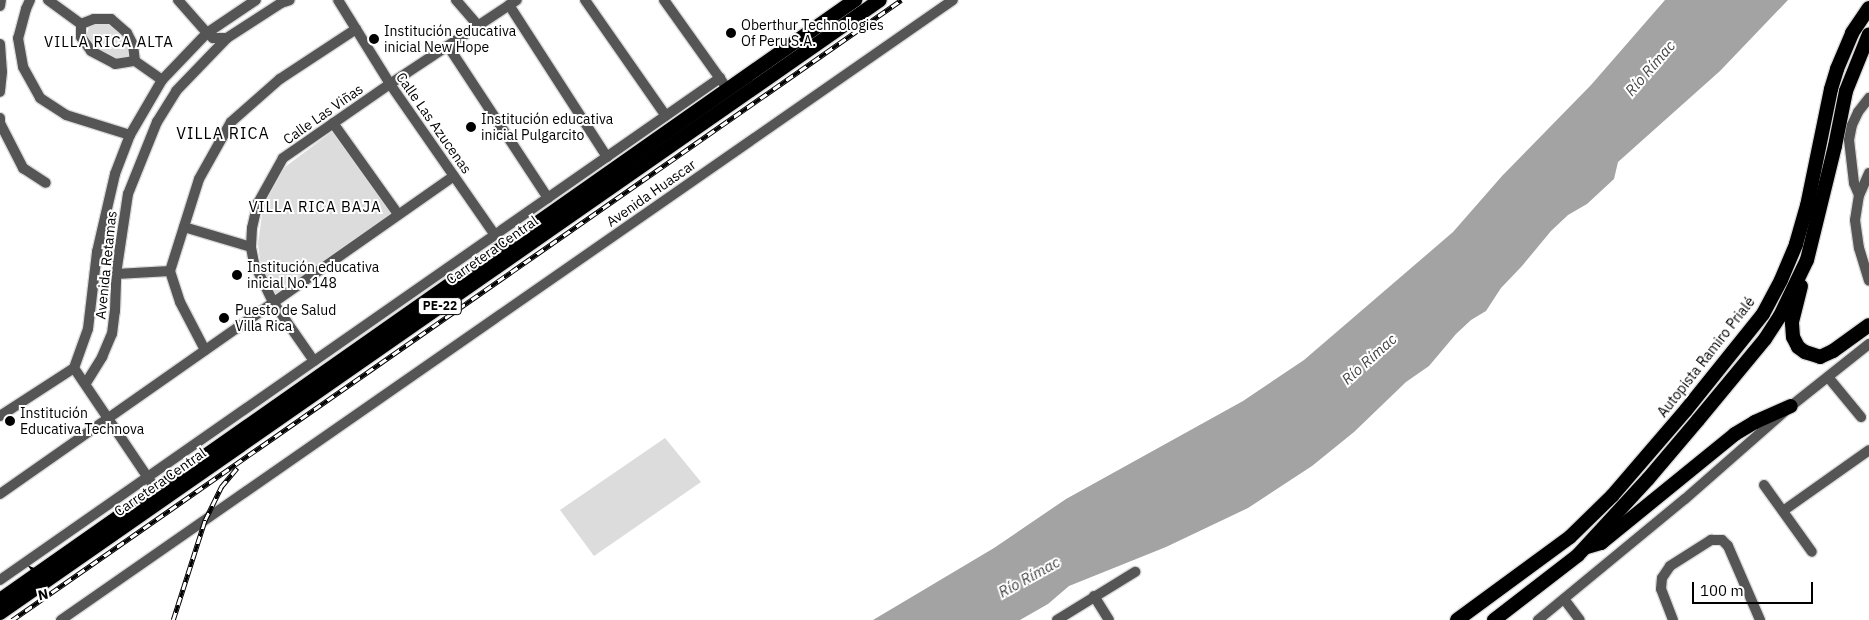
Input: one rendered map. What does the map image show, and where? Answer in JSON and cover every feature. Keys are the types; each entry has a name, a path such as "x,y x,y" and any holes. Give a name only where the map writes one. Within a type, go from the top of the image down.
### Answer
{"highway":[{"name":"Carretera Central","path":"0,613 679,132 724,83 855,0"},
{"name":"Carretera Central","path":"0,600 679,132 880,0"},
{"name":"Autopista Ramiro Prialé","path":"1457,620 1570,537 1612,496 1686,410 1763,314 1781,280 1796,244 1807,206 1837,69 1852,33 1869,8"},
{"path":"1869,34 1846,91 1835,146 1792,323 1794,338 1798,347 1812,356 1820,357 1833,351 1869,325"},
{"path":"1494,620 1584,548 1648,479 1765,338 1780,316 1807,260"},
{"path":"1584,548 1601,543 1735,434 1755,422 1791,406"}],"street":[{"path":"0,6 1,0"},
{"path":"30,0 18,38 22,67 40,98 66,115 130,135"},
{"path":"48,0 81,24 82,37 92,52 115,64 135,61 162,80"},
{"path":"178,0 213,38 227,38"},
{"path":"0,416 74,368 88,328 97,252 107,203 130,135 162,80 207,33 256,0"},
{"name":"Avenida Retamas","path":"86,383 102,357 112,334 116,274 128,194 147,143 176,91 227,38 281,3 290,0"},
{"name":"Calle Las Azucenas","path":"338,0 390,84 495,235"},
{"path":"456,0 478,25"},
{"path":"585,0 666,116"},
{"path":"0,580 666,116 724,83 664,0"},
{"name":"Avenida Huascar","path":"61,620 953,0"},
{"path":"513,3 607,157"},
{"name":"Calle Las Viñas","path":"314,361 273,302 254,263 251,247 254,215 258,203 284,158 390,84 513,3"},
{"path":"81,24 94,19 111,19 127,33 133,45 135,61"},
{"path":"205,350 180,302 170,271 199,179 231,122 280,79 356,29"},
{"path":"0,44 2,72 0,92"},
{"path":"448,46 548,198"},
{"path":"1859,195 1854,183 1849,140 1852,125 1858,112 1869,98"},
{"path":"0,118 23,168 46,184"},
{"path":"333,123 398,214"},
{"path":"1869,172 1859,195 1855,220 1859,248 1869,281"},
{"path":"0,494 454,176"},
{"path":"184,227 251,247"},
{"path":"116,274 170,271"},
{"path":"1538,620 1686,500 1791,406 1869,344"},
{"path":"74,368 86,383 157,491"},
{"path":"1828,377 1862,417"},
{"path":"1783,511 1869,450"},
{"path":"1764,486 1812,552"},
{"path":"1673,620 1661,589 1662,578 1670,566 1711,540 1722,540 1728,546 1760,620"},
{"path":"1057,620 1135,572"},
{"path":"1094,596 1109,620"},
{"path":"1564,598 1580,620"}],"shaded area":[{"path":"94,23 109,23 126,36 130,55 126,59 122,61 96,51 86,37 89,27"},
{"path":"334,130 394,214 276,298 260,260 258,244 263,207 285,167"},
{"path":"665,438 701,482 594,556 560,510"}],"water":[{"name":"Río Rímac","path":"1665,0 1788,0 1720,71 1618,162 1614,179 1587,204 1568,215 1551,231 1501,288 1486,311 1471,320 1456,334 1429,366 1406,382 1354,432 1312,466 1248,508 1166,547 1069,586 1048,604 1020,620 873,620 994,548 1066,499 1243,401 1304,360 1453,232 1502,176 1591,85"}],"railway":[{"path":"12,620 901,0"},
{"path":"173,620 205,520 221,487 237,468"}],"place":[{"name":"Oberthur Technologies Of Peru S.A.","path":"731,33"},
{"name":"Institución educativa inicial New Hope","path":"374,39"},
{"name":"Institución educativa inicial Pulgarcito","path":"471,127"},
{"name":"Institución educativa inicial No. 148","path":"237,275"},
{"name":"Puesto de Salud Villa Rica","path":"224,318"},
{"name":"Institución Educativa Technova","path":"10,421"}],"district":[{"name":"VILLA RICA ALTA","path":"109,42"},
{"name":"VILLA RICA","path":"223,133"},
{"name":"VILLA RICA BAJA","path":"315,207"}]}
